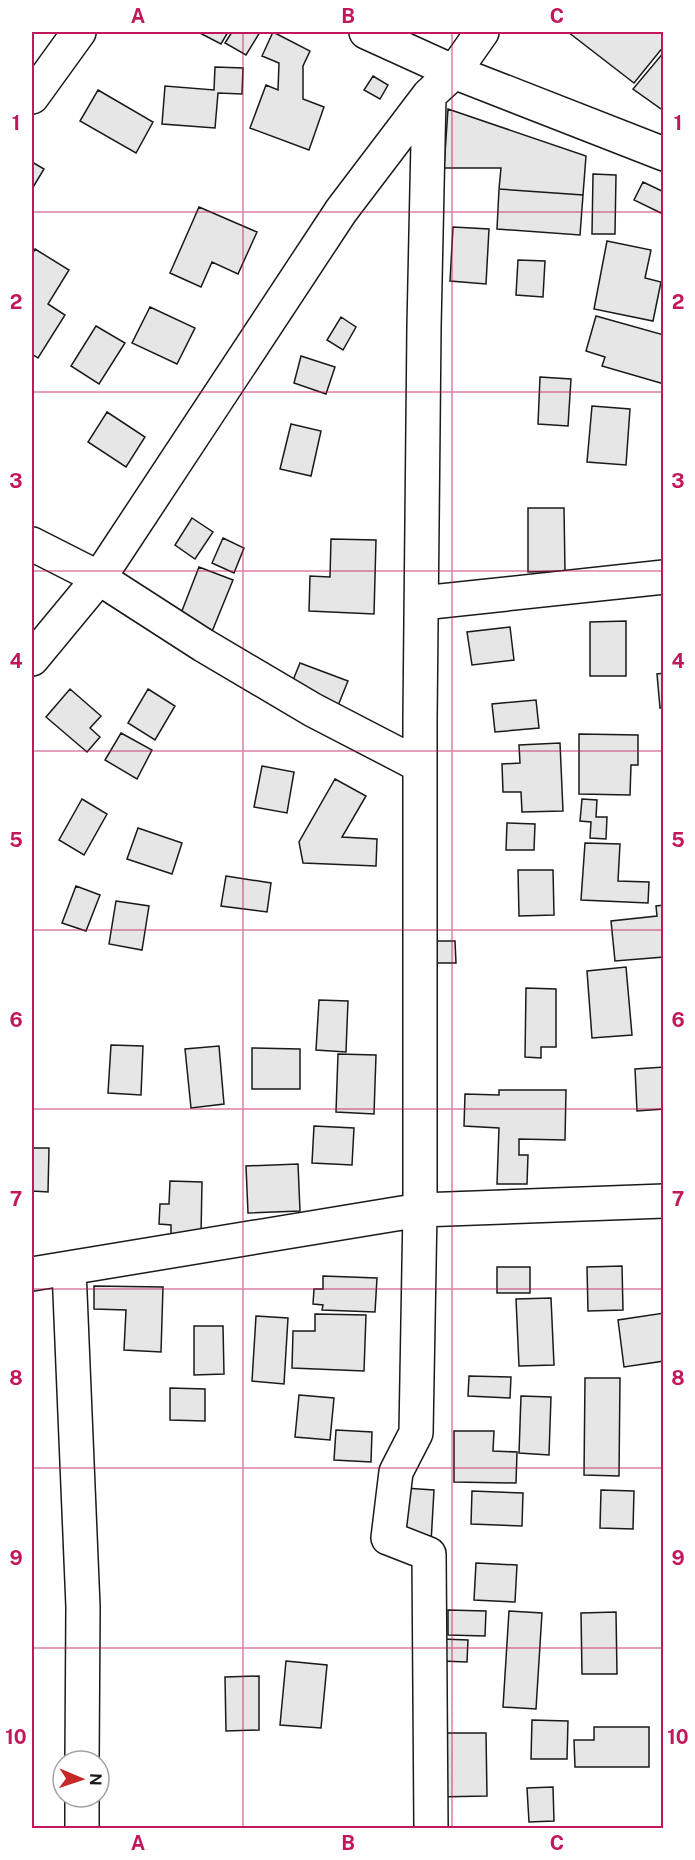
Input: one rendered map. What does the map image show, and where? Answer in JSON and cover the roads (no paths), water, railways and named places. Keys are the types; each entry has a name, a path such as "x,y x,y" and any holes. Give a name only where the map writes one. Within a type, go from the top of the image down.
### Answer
{"street":[{"path":"32,97 79,32"},
{"path":"366,32 454,72 663,154"},
{"path":"32,659 99,578 341,211 429,95 454,72 482,32"},
{"path":"429,95 419,765 420,1210 416,1433 396,1472 388,1538 429,1554 431,1828"},
{"path":"32,544 99,578 203,645 313,710 419,765"},
{"path":"422,603 663,577"},
{"path":"32,1274 420,1210 663,1201"},
{"path":"69,1269 83,1607 82,1749"},
{"path":"82,1809 82,1828"}]}
